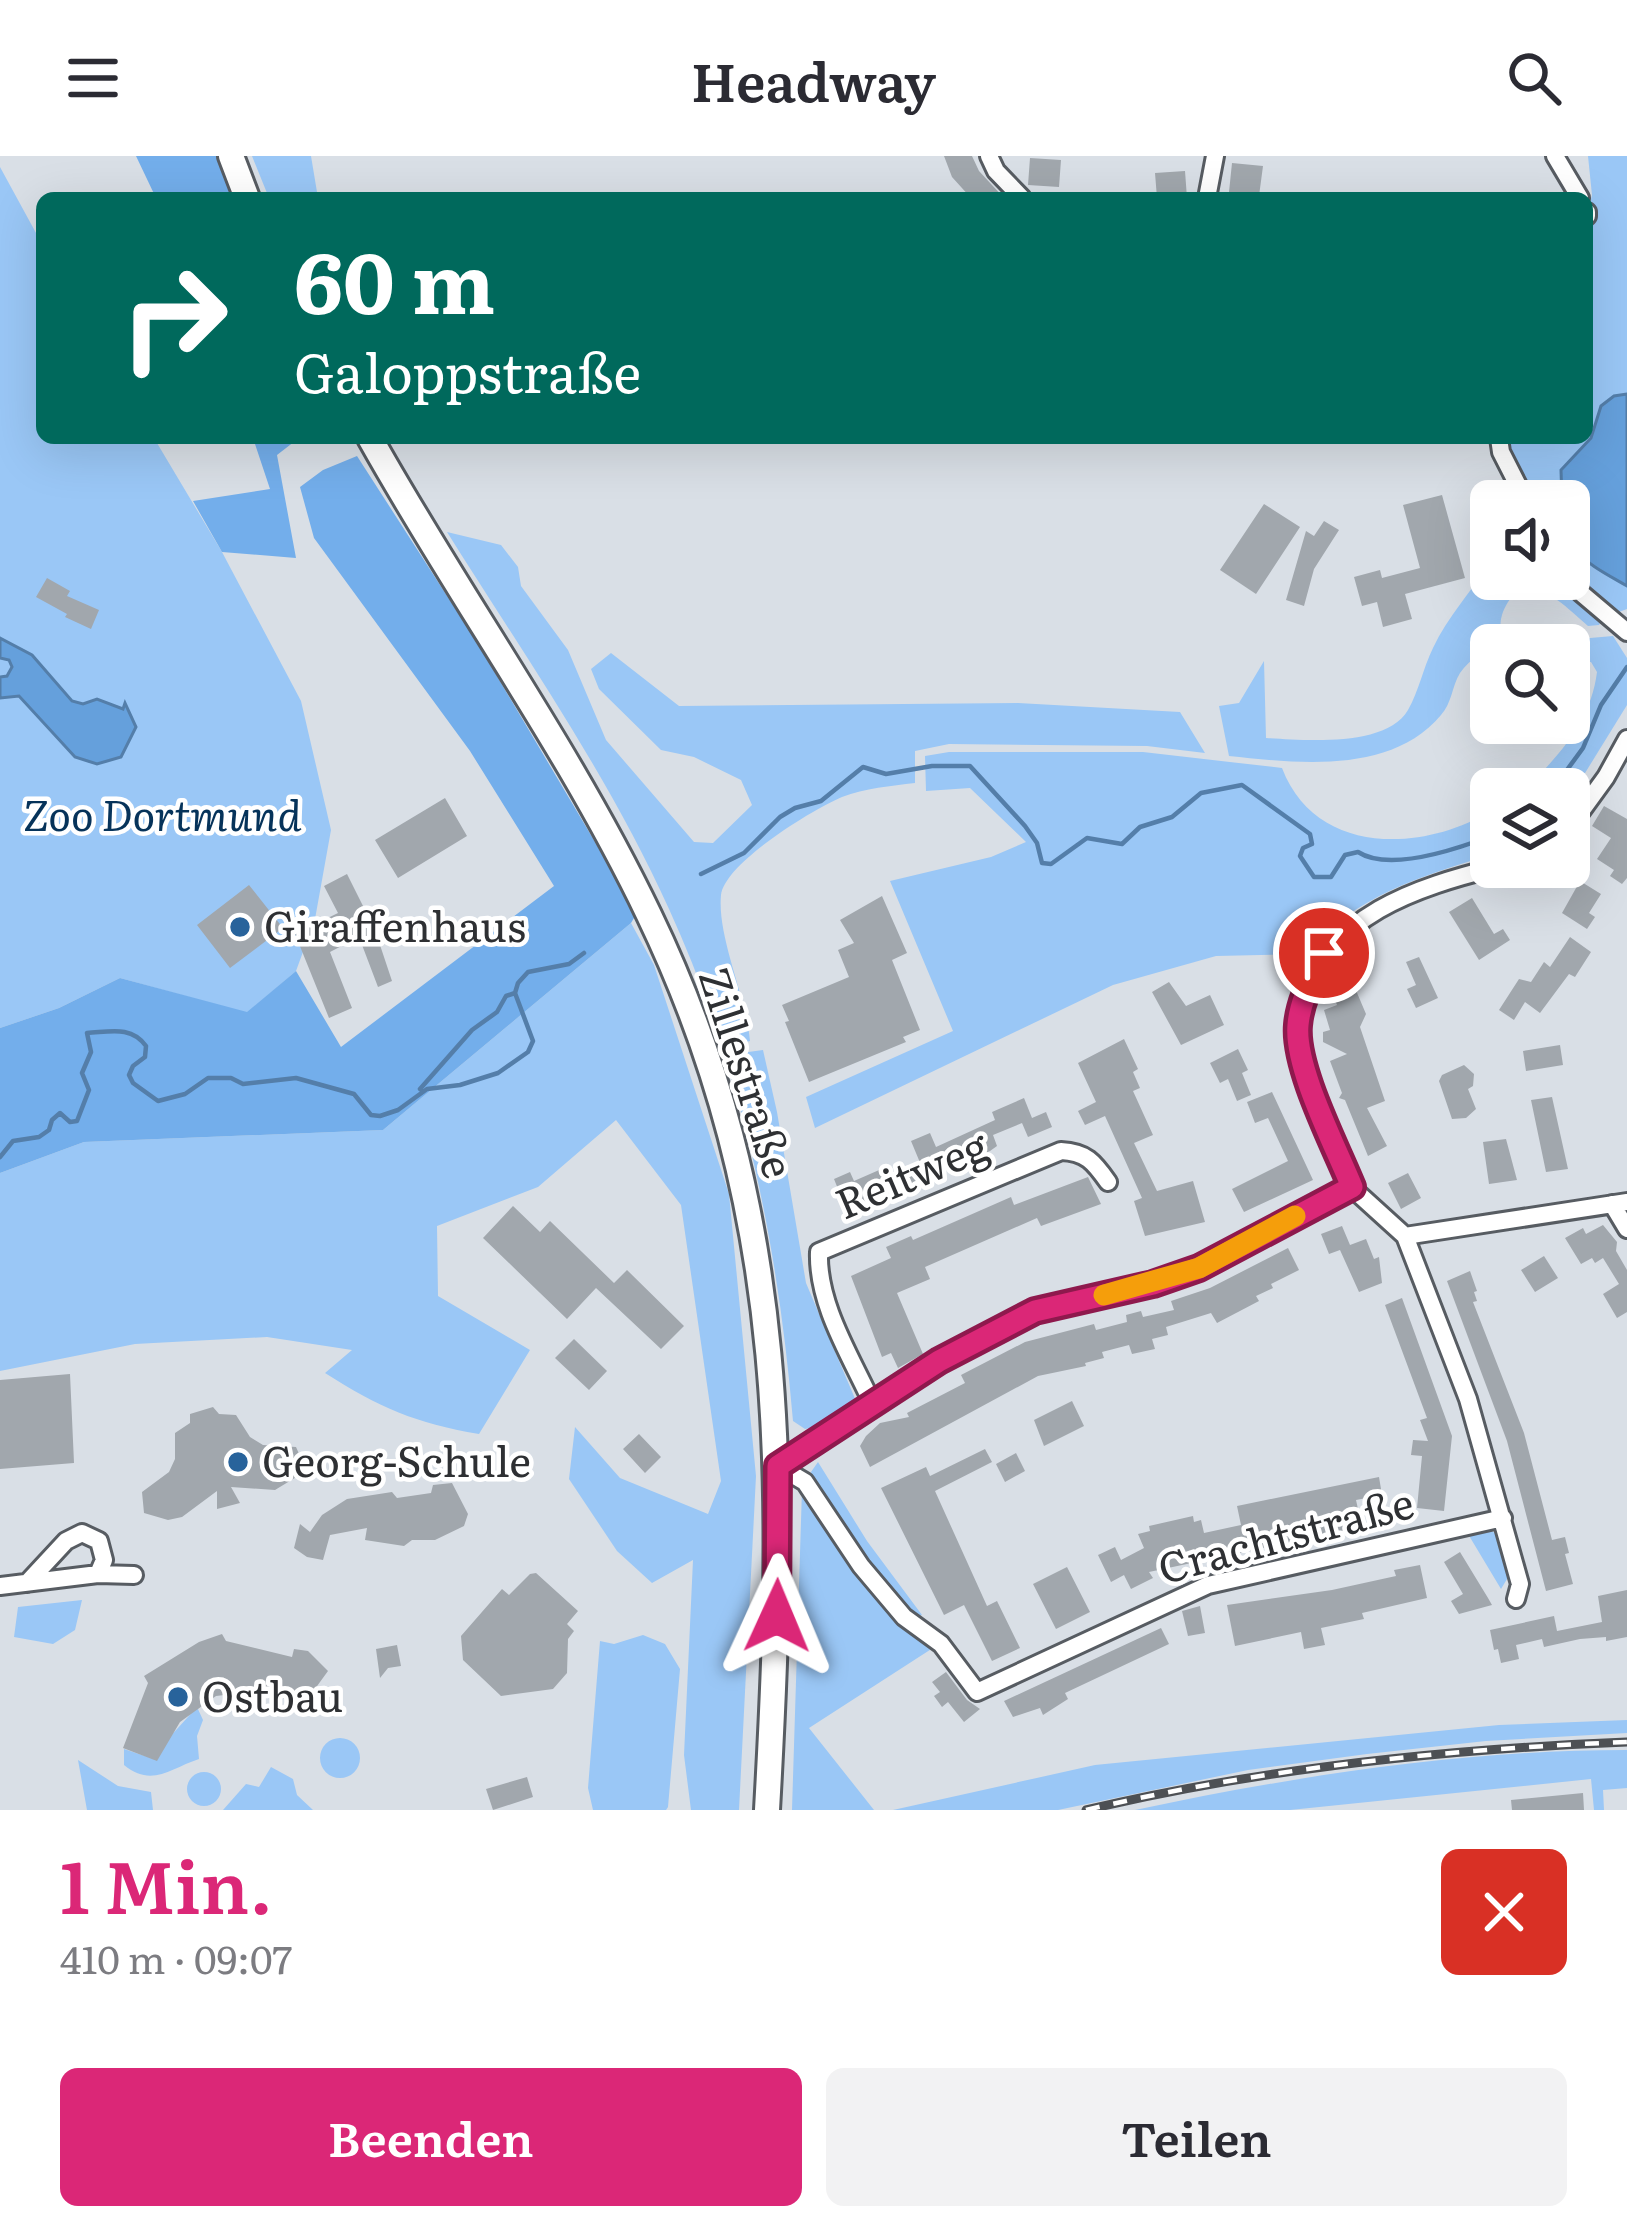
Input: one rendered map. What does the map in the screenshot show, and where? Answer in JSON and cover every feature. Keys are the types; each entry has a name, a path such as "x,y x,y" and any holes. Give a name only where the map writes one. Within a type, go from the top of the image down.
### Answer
{"main road":[{"path":"231,156 246,192"},
{"name":"Zillestraße","path":"374,444 580,781 651,918 694,1018 722,1103 759,1257 778,1466 777,1616 767,1810"}],"street":[{"path":"989,156 1016,192"},
{"path":"1208,192 1215,156"},
{"path":"1555,156 1576,192"},
{"path":"1500,444 1515,480"},
{"path":"1589,600 1627,632"},
{"path":"1590,799 1627,739"},
{"path":"1470,875 1378,910 1324,953 1306,991 1298,1024 1300,1058 1352,1187 1405,1237 1468,1399 1520,1584 1516,1599"},
{"name":"Reitweg","path":"873,1405 825,1296 818,1274 819,1252 1061,1151 1079,1152 1093,1161 1108,1182"},
{"path":"778,1466 939,1361 1035,1311 1153,1284 1199,1268 1352,1187"},
{"path":"1405,1237 1620,1203 1627,1229"},
{"name":"Crachtstraße","path":"778,1466 805,1482 861,1566 904,1617 940,1644 977,1692 1208,1585 1503,1518"},
{"path":"27,1583 66,1541 82,1534 99,1541 104,1560 98,1574"},
{"path":"0,1586 98,1574 134,1575"}],"green space":[{"path":"252,156 311,156 317,192 267,192"},
{"path":"1588,156 1627,156 1627,609 1616,613 1590,592 1590,480 1517,480 1502,444 1593,444 1593,192"},
{"name":"Zoo Dortmund","path":"0,167 36,233 36,444 158,444 222,552 301,701 331,830 315,919 296,971 247,1013 120,978 59,1008 0,1028"},
{"path":"447,532 501,545 518,567 521,586 568,650 606,740 694,842 713,843 752,805 741,780 694,757 661,750 599,689 591,669 611,653 679,706 1018,703 1180,712 1205,753 1147,746 949,744 915,751 915,783 860,791 829,803 772,838 726,882 721,895 723,929 750,1041 739,1044 741,1053 763,1050 806,1283 856,1401 830,1424 805,1429 793,1421 778,1290 753,1160 717,1033 669,909 593,764"},
{"path":"1470,591 1470,600 1510,600 1500,624 1470,624 1470,662 1457,678 1445,710 1420,734 1396,748 1342,761 1229,756 1219,706 1239,703 1264,661 1266,738 1363,736 1382,731 1408,710 1452,615"},
{"path":"1582,600 1601,621 1599,625 1586,624 1560,602"},
{"path":"1613,636 1627,658 1627,705 1588,768 1544,768 1565,744 1590,744 1590,701 1597,672 1590,662 1590,638"},
{"path":"1143,752 1282,768 1298,797 1319,817 1344,831 1403,839 1470,822 1470,862 1367,903 1345,917 1309,954 1216,956 1113,985 815,1128 806,1097 953,1031 890,881 991,857 1026,842 970,788 926,791 925,756"},
{"path":"631,923 654,965 729,1194 756,1476 739,1810 691,1810 684,1755 693,1560 652,1583 617,1551 569,1479 575,1427 620,1478 708,1514 721,1481 681,1205 616,1120 538,1187 437,1226 438,1296 530,1350 479,1434 399,1412 325,1373 352,1350 267,1337 135,1344 0,1371 0,1173 84,1142 383,1130"},
{"path":"818,1462 867,1541 922,1615 914,1618 878,1581 812,1480"},
{"path":"802,1489 936,1646 809,1728 874,1810 792,1810"},
{"path":"1489,1530 1499,1535 1510,1574 1501,1589 1468,1534"},
{"path":"82,1600 75,1630 53,1644 14,1637 18,1607"},
{"path":"643,1635 665,1644 680,1669 668,1807 593,1810 588,1788 600,1641 614,1644"},
{"path":"197,1707 203,1720 197,1736 199,1759 153,1776 124,1765 124,1749 157,1760 167,1740"},
{"path":"1627,1720 1627,1733 1486,1741 1248,1770 1058,1810 893,1810 1095,1765 1499,1725"},
{"path":"340,1738 354,1744 360,1758 354,1772 340,1778 326,1772 320,1758 326,1744"},
{"path":"1627,1750 1627,1788 1603,1790 1604,1810 1594,1810 1591,1779 1290,1810 1135,1810 1380,1767"},
{"path":"78,1760 118,1786 151,1792 153,1810 87,1810"},
{"path":"271,1767 293,1779 297,1795 313,1810 223,1810 246,1784 259,1787"},
{"path":"204,1772 216,1777 221,1789 216,1801 204,1806 192,1801 187,1789 192,1777"}],"shaded area":[{"path":"136,156 218,156 233,192 153,192"},
{"path":"1627,394 1627,586 1590,563 1590,480 1561,480 1561,470 1585,444 1593,444 1601,406 1614,396"},
{"path":"255,444 291,444 277,455 296,558 222,552 193,501 270,489"},
{"path":"357,456 478,644 637,913 631,923 383,1130 84,1142 0,1173 0,1028 59,1008 120,978 247,1012 296,971 341,1047 554,886 470,751 314,538 300,487 323,470"},
{"path":"0,638 32,655 72,701 83,704 97,699 123,709 125,703 136,727 121,757 97,764 75,757 19,696 0,698 0,677 7,676 12,667 9,660 0,658"}],"building":[{"path":"944,156 972,156 998,192 966,192 952,177"},
{"path":"1030,158 1061,160 1059,187 1028,185"},
{"path":"1232,163 1263,166 1260,192 1229,192"},
{"path":"1185,171 1187,192 1157,192 1155,173"},
{"path":"1442,495 1465,578 1405,594 1412,619 1383,627 1377,602 1362,606 1354,577 1380,570 1382,578 1420,568 1403,505"},
{"path":"1264,504 1300,527 1256,594 1220,570"},
{"path":"1324,521 1339,530 1314,569 1304,606 1286,600 1306,531 1314,536"},
{"path":"47,578 70,591 67,596 99,610 91,629 36,597"},
{"path":"445,798 467,836 398,878 375,840"},
{"path":"1604,806 1627,819 1627,878 1622,884 1610,876 1614,870 1597,859 1611,838 1592,826"},
{"path":"347,874 375,930 392,981 378,987 359,937 330,952 352,1008 329,1018 295,934 338,913 324,886"},
{"name":"Giraffenhaus","path":"249,885 283,928 230,968 197,925"},
{"path":"1590,887 1601,894 1589,913 1595,917 1587,929 1562,913 1576,888"},
{"path":"882,896 907,953 892,960 920,1030 903,1037 906,1042 809,1082 782,1005 849,977 838,950 854,943 840,920"},
{"path":"1472,898 1494,934 1503,929 1510,940 1479,960 1449,912"},
{"path":"1570,937 1591,952 1575,977 1569,974 1540,1013 1525,1002 1514,1020 1499,1010 1519,979 1531,982 1544,962 1550,967"},
{"path":"1419,957 1438,998 1416,1008 1407,989 1416,985 1406,962"},
{"path":"1352,981 1366,1014 1360,1027 1385,1101 1367,1108 1387,1146 1368,1156 1345,1100 1339,1098 1342,1093 1330,1061 1347,1054 1323,1042 1323,1032 1330,1030 1324,1010 1337,1005 1331,989"},
{"path":"1169,982 1186,1006 1210,995 1224,1025 1181,1045 1152,992"},
{"path":"1124,1039 1138,1069 1133,1072 1140,1088 1133,1091 1153,1135 1134,1143 1157,1191 1193,1181 1205,1222 1145,1236 1134,1201 1142,1198 1105,1116 1085,1125 1078,1111 1096,1102 1078,1063"},
{"path":"1560,1045 1563,1065 1526,1071 1523,1051"},
{"path":"1238,1049 1248,1070 1242,1073 1251,1095 1237,1101 1228,1079 1220,1083 1210,1063"},
{"path":"1464,1065 1474,1074 1468,1089 1476,1109 1466,1118 1452,1119 1439,1081"},
{"path":"1272,1092 1313,1180 1244,1212 1232,1189 1288,1161 1268,1118 1255,1123 1247,1102"},
{"path":"1552,1097 1568,1169 1546,1172 1531,1100"},
{"path":"1024,1098 1032,1118 1046,1112 1052,1127 1028,1137 1022,1123 993,1135 997,1146 990,1151 867,1206 855,1188 840,1194 834,1179 850,1172 854,1181 886,1167 891,1178 921,1165 911,1141 930,1133 936,1147 995,1120 992,1112"},
{"path":"1506,1139 1517,1180 1489,1184 1483,1142"},
{"path":"1408,1173 1421,1198 1401,1209 1388,1183"},
{"path":"1088,1177 1101,1204 1041,1226 1037,1218 925,1267 930,1279 897,1293 923,1354 898,1368 891,1353 882,1357 851,1276 891,1258 886,1247 911,1236 913,1240 1011,1197 1014,1205"},
{"path":"513,1206 540,1232 550,1221 614,1283 627,1270 684,1326 661,1349 596,1288 567,1319 483,1238"},
{"path":"1603,1225 1617,1242 1616,1251 1627,1270 1627,1312 1617,1318 1603,1294 1619,1284 1603,1258 1581,1264 1565,1238 1583,1228 1586,1234"},
{"path":"1342,1226 1350,1245 1366,1239 1374,1259 1379,1257 1382,1283 1359,1292 1340,1250 1329,1254 1321,1234"},
{"path":"1288,1248 1299,1270 1271,1284 1273,1288 1256,1296 1259,1301 1217,1323 1211,1313 1166,1327 1168,1335 1152,1339 1155,1349 1132,1354 1129,1345 1102,1352 1104,1358 1086,1366 1038,1376 870,1467 860,1446 866,1436 880,1423 909,1417 907,1413 965,1383 961,1375 1025,1342 1094,1324 1096,1330 1127,1322 1126,1315 1141,1311 1143,1317 1174,1310 1171,1301 1210,1288"},
{"path":"1544,1256 1558,1278 1535,1292 1521,1270"},
{"path":"1470,1271 1477,1291 1473,1302 1524,1433 1552,1540 1565,1537 1573,1584 1546,1591 1507,1441 1447,1281"},
{"path":"1402,1298 1452,1436 1444,1511 1417,1508 1422,1456 1411,1455 1413,1440 1428,1441 1420,1420 1427,1418 1385,1305"},
{"path":"574,1339 607,1371 589,1390 555,1358"},
{"path":"70,1374 74,1463 0,1469 0,1380"},
{"path":"1072,1401 1084,1426 1044,1446 1034,1420"},
{"name":"Georg-Schule","path":"213,1407 219,1414 236,1415 250,1437 263,1445 296,1447 304,1465 298,1476 275,1490 231,1487 240,1503 217,1509 217,1491 182,1517 168,1520 144,1513 142,1492 169,1472 175,1459 175,1433 190,1423 190,1414"},
{"path":"639,1434 661,1457 645,1473 623,1449"},
{"path":"985,1449 992,1462 935,1491 987,1606 997,1601 1020,1648 992,1661 964,1605 944,1615 881,1488 926,1467 930,1476"},
{"path":"1016,1453 1025,1471 1005,1482 996,1464"},
{"path":"1379,1477 1382,1495 1356,1500 1362,1527 1149,1572 1153,1578 1131,1589 1124,1575 1111,1582 1098,1555 1115,1547 1121,1560 1144,1548 1138,1534 1150,1531 1149,1526 1193,1516 1194,1522 1201,1520 1204,1533 1241,1525 1237,1506"},
{"path":"452,1483 468,1514 464,1526 435,1540 412,1540 404,1546 365,1540 367,1528 330,1535 323,1560 294,1548 300,1524 310,1532 322,1515 347,1499 392,1492 397,1498 431,1493 433,1485"},
{"path":"1460,1552 1492,1605 1459,1614 1451,1601 1463,1594 1444,1562"},
{"path":"1420,1565 1427,1598 1321,1628 1325,1645 1304,1649 1301,1632 1235,1646 1227,1605 1332,1590 1396,1576 1394,1570"},
{"path":"1067,1567 1090,1612 1056,1629 1033,1584"},
{"path":"536,1573 578,1611 567,1624 574,1631 568,1639 567,1673 553,1689 501,1696 463,1660 461,1636 502,1589 509,1595"},
{"path":"1627,1590 1627,1637 1580,1639 1544,1647 1542,1639 1516,1645 1519,1659 1501,1663 1498,1649 1494,1650 1490,1630 1554,1616 1557,1631 1602,1622 1598,1596"},
{"path":"1200,1606 1205,1633 1188,1636 1182,1611"},
{"path":"1161,1628 1169,1644 1065,1693 1068,1699 1043,1715 1040,1708 1013,1717 1004,1701"},
{"name":"Ostbau","path":"222,1634 226,1641 292,1657 294,1649 308,1651 328,1671 304,1704 267,1690 216,1696 180,1722 157,1761 123,1748 148,1683 144,1676 199,1642"},
{"path":"397,1645 401,1666 388,1668 380,1678 376,1649"},
{"path":"946,1672 980,1709 964,1722 948,1702 942,1707 934,1696 940,1692 932,1682"},
{"path":"527,1777 533,1797 493,1810 486,1789"},
{"path":"1583,1793 1584,1810 1512,1810 1511,1800"}],"waterway":[{"path":"1568,768 1627,667"},
{"path":"701,874 744,853 780,817 821,801 863,767 886,774 932,766 970,766 1025,826 1037,843 1042,863 1051,864 1087,838 1122,844 1140,827 1172,817 1201,793 1242,785 1310,834 1312,844 1300,856 1314,877 1331,877 1345,855 1358,852 1371,858 1405,859 1470,843"},
{"path":"0,1157 13,1141 39,1137 49,1130 60,1113 70,1122 77,1121 89,1090 82,1073 91,1052 87,1033 119,1031 140,1039 146,1046 145,1057 129,1075 158,1101 185,1094 208,1078 231,1078 243,1084 296,1078 354,1094 371,1115 380,1116 398,1110 427,1089 498,1073 528,1052 533,1041 515,993 518,983 528,972 569,964 584,953"},
{"path":"420,1089 472,1030 515,993"}],"railway":[{"path":"1086,1810 1355,1763 1627,1742"}],"slow traffic":[{"path":"1104,1295 1199,1268 1295,1216"}],"place":[{"name":"Giraffenhaus","path":"240,927"},
{"name":"Georg-Schule","path":"238,1462"},
{"name":"Ostbau","path":"178,1697"}],"route":[{"path":"777,1616 778,1466 939,1361 1035,1311 1153,1284 1199,1268 1352,1187 1300,1058 1298,1024 1306,991 1324,953"}]}
